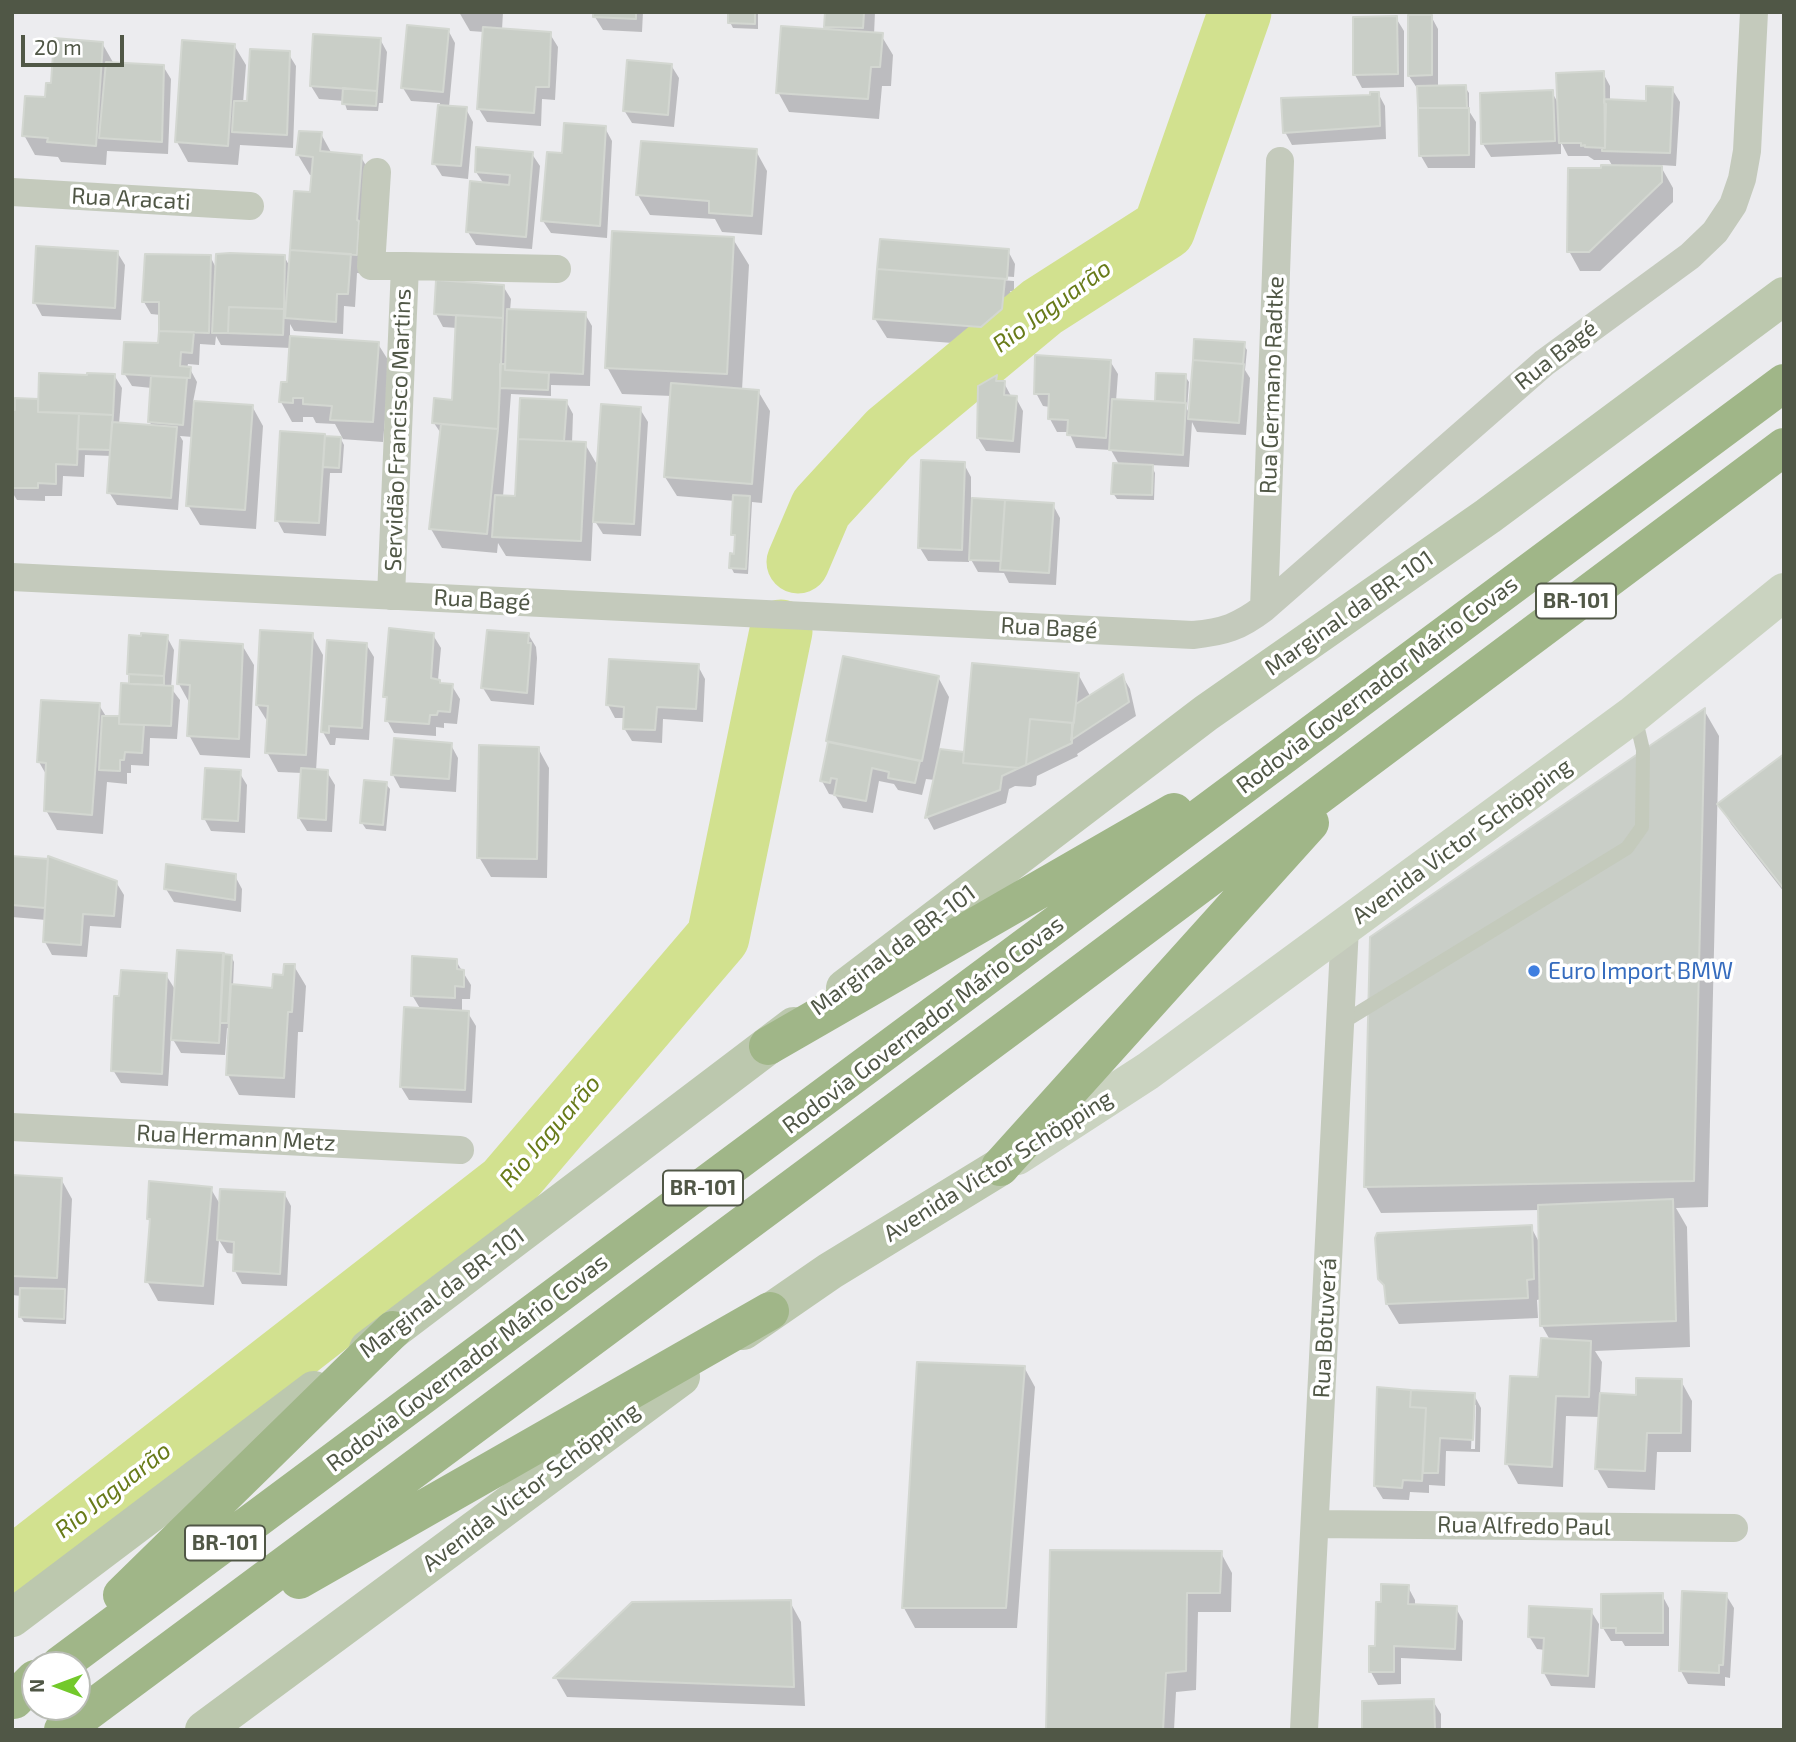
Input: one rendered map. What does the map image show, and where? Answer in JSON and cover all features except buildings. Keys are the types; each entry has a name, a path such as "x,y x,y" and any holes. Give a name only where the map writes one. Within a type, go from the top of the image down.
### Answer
{"highway":[{"name":"Rodovia Governador Mário Covas","path":"80,1651 1784,383"},
{"name":"BR-101","path":"63,1730 1784,447"},
{"path":"768,1046 1322,727"},
{"path":"1000,1167 1370,757"},
{"path":"151,1664 770,1311"},
{"path":"64,1651 393,1330"}],"main road":[{"name":"Marginal da BR-101","path":"12,1618 1206,713 1488,516 1784,296"},
{"name":"Avenida Victor Schöpping","path":"204,1730 770,1311 1148,1071 1634,714 1784,592"}],"street":[{"name":"Rua Bagé","path":"12,577 1193,635 1220,632 1244,623 1264,608 1544,363 1690,256 1715,232 1733,205 1742,179 1754,12"},
{"name":"Rua Germano Radtke","path":"1264,608 1280,161"},
{"name":"Servidão Francisco Martins","path":"377,172 371,266 405,266 391,596"},
{"name":"Rua Aracati","path":"12,192 250,206"},
{"path":"405,266 557,269"},
{"name":"Rua Botuverá","path":"1304,1730 1345,927"},
{"name":"Rua Hermann Metz","path":"12,1127 460,1150"},
{"name":"Rua Alfredo Paul","path":"1315,1524 1734,1528"}],"lane":[{"path":"1340,1024 1627,848 1642,827 1643,750 1634,714"}],"waterway":[{"name":"Rio Jaguarão","path":"798,562 821,508 889,434 1042,307 1164,229 1240,12"},
{"name":"Rio Jaguarão","path":"12,1569 507,1184 718,937 781,631"}],"place":[{"name":"Euro Import BMW","path":"1534,971"}]}
